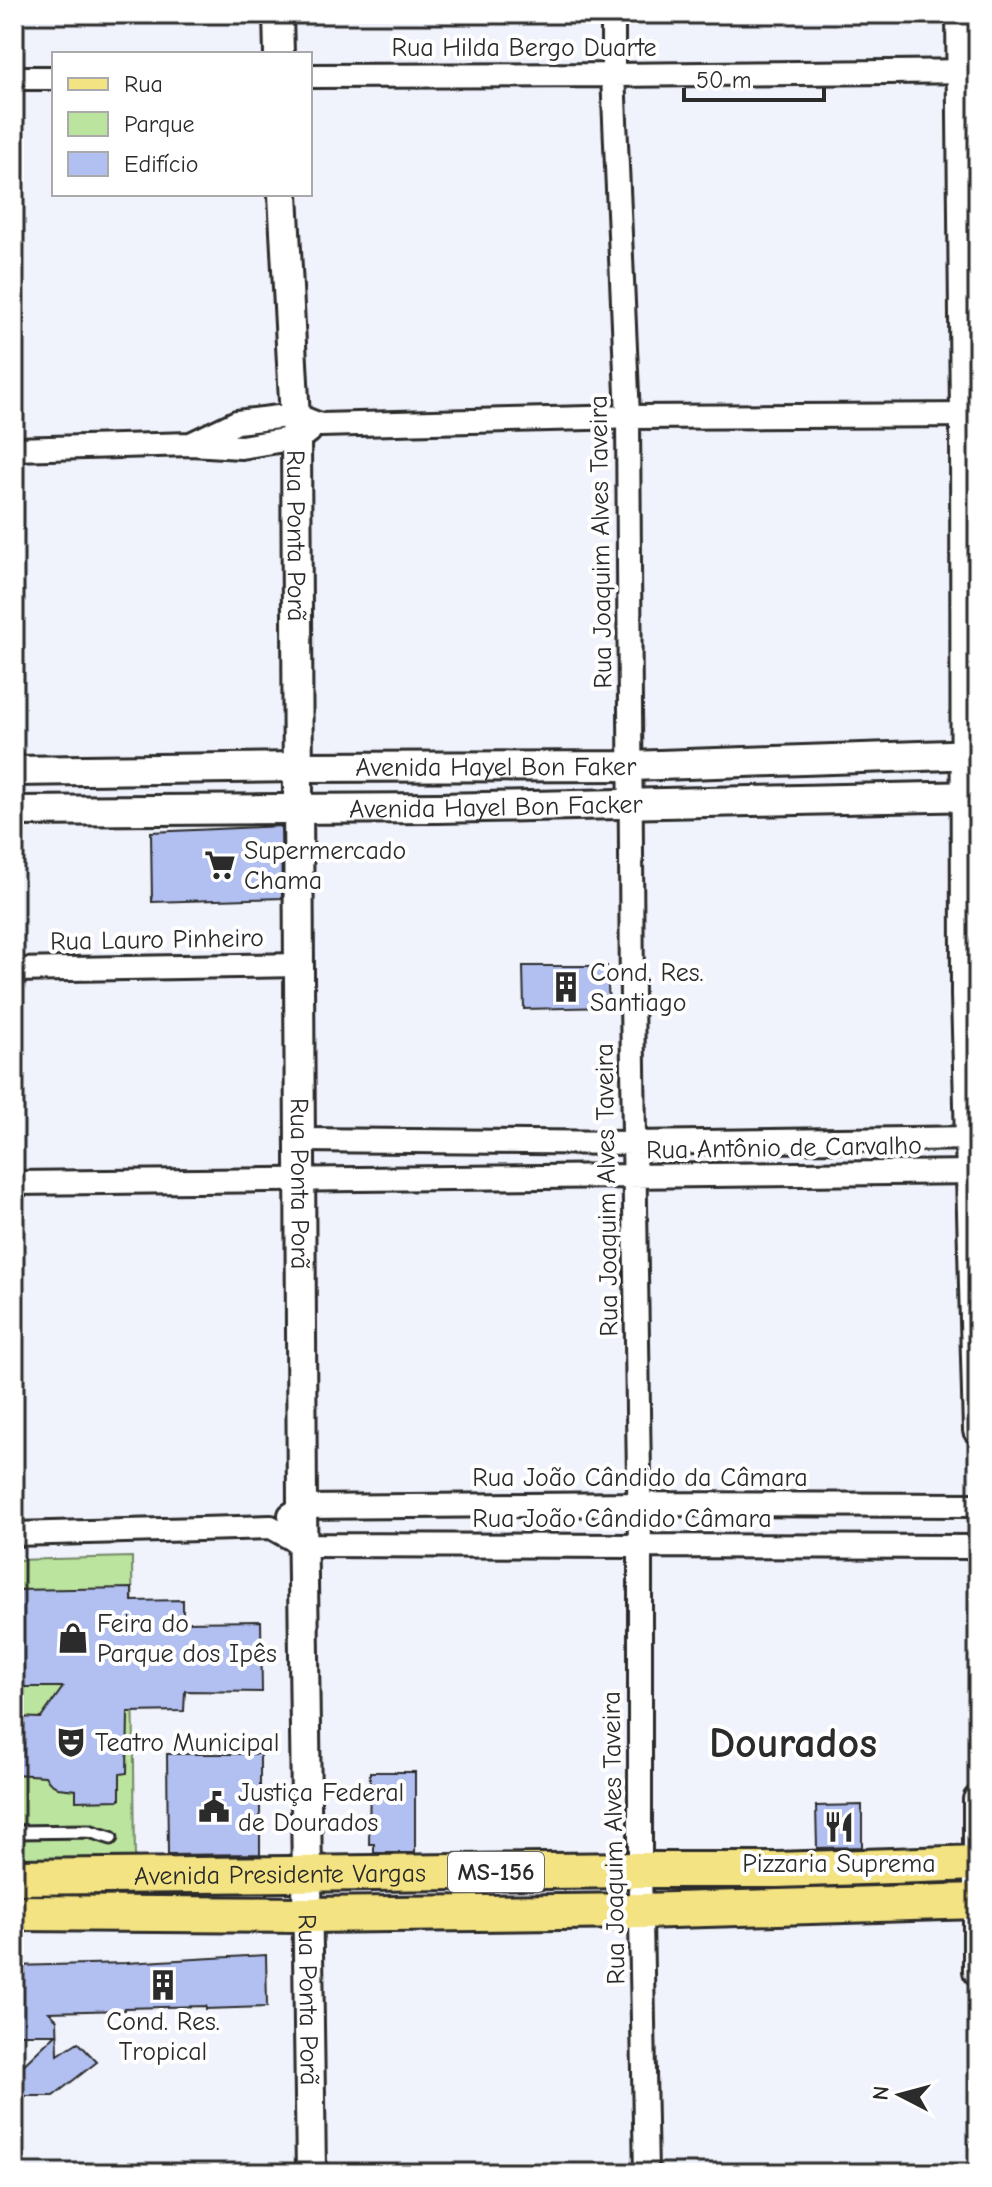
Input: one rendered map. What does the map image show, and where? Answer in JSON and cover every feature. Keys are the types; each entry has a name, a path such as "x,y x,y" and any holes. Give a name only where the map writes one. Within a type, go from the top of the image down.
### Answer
{"main road":[{"name":"Avenida Presidente Vargas","path":"14,1877 777,1870 978,1863"},
{"name":"Avenida Presidente Vargas","path":"14,1913 307,1915 641,1911 978,1901"}],"street":[{"path":"278,14 279,52"},
{"name":"Rua Joaquim Alves Taveira","path":"613,14 628,417 640,1547 640,1870 646,2173"},
{"path":"961,14 970,71 972,796 966,995 974,1138 978,1430"},
{"name":"Rua Hilda Bergo Duarte","path":"312,76 970,71"},
{"path":"14,78 52,78"},
{"name":"Rua Ponta Porã","path":"283,196 304,426 298,808 302,1507 311,2173"},
{"path":"14,449 191,444 237,422 304,426 628,417 972,415"},
{"name":"Avenida Hayel Bon Faker","path":"14,771 631,766 972,754"},
{"name":"Avenida Hayel Bon Facker","path":"14,811 632,805 972,796"},
{"name":"Rua Lauro Pinheiro","path":"14,970 300,965"},
{"name":"Rua Antônio de Carvalho","path":"301,1140 634,1143 974,1138"},
{"name":"Rua Antônio de Carvalho","path":"14,1183 974,1172"},
{"name":"Rua João Cândido da Câmara","path":"302,1507 978,1505"},
{"path":"14,1534 271,1527 302,1507"},
{"name":"Rua João Cândido Câmara","path":"271,1527 303,1545 978,1547"},
{"path":"978,1800 978,1971"}],"lane":[{"path":"14,1832 89,1831 111,1838"}],"green space":[{"path":"132,1557 135,1865 14,1867 14,1560"}],"building":[{"name":"Supermercado Chama","path":"281,826 282,898 152,902 151,832"},
{"name":"Cond. Res. Santiago","path":"523,966 607,966 609,1007 524,1009"},
{"path":"132,1588 132,1601 183,1600 183,1622 261,1621 262,1692 185,1691 184,1711 128,1712 127,1773 120,1774 120,1800 76,1801 76,1790 58,1788 45,1776 14,1774 14,1717 41,1718 63,1687 14,1687 14,1590"},
{"name":"Justiça Federal de Dourados","path":"167,1754 260,1754 260,1854 168,1855"},
{"path":"370,1772 415,1772 415,1853 374,1853 374,1844 369,1844"},
{"name":"Pizzaria Suprema","path":"862,1805 862,1847 817,1848 816,1806"},
{"path":"266,1955 267,2007 49,2012 57,2020 58,2055 78,2042 97,2062 53,2096 24,2096 14,2084 14,2074 56,2034 14,2034 14,1966"}],"place":[{"name":"Supermercado Chama","path":"220,865"},
{"name":"Cond. Res. Santiago","path":"566,987"},
{"name":"Feira do Parque dos Ipês","path":"73,1638"},
{"name":"Teatro Municipal","path":"71,1742"},
{"name":"Justiça Federal de Dourados","path":"214,1807"},
{"name":"Pizzaria Suprema","path":"839,1827"},
{"name":"Cond. Res. Tropical","path":"163,1985"}],"district":[{"name":"Dourados","path":"793,1742"}]}
